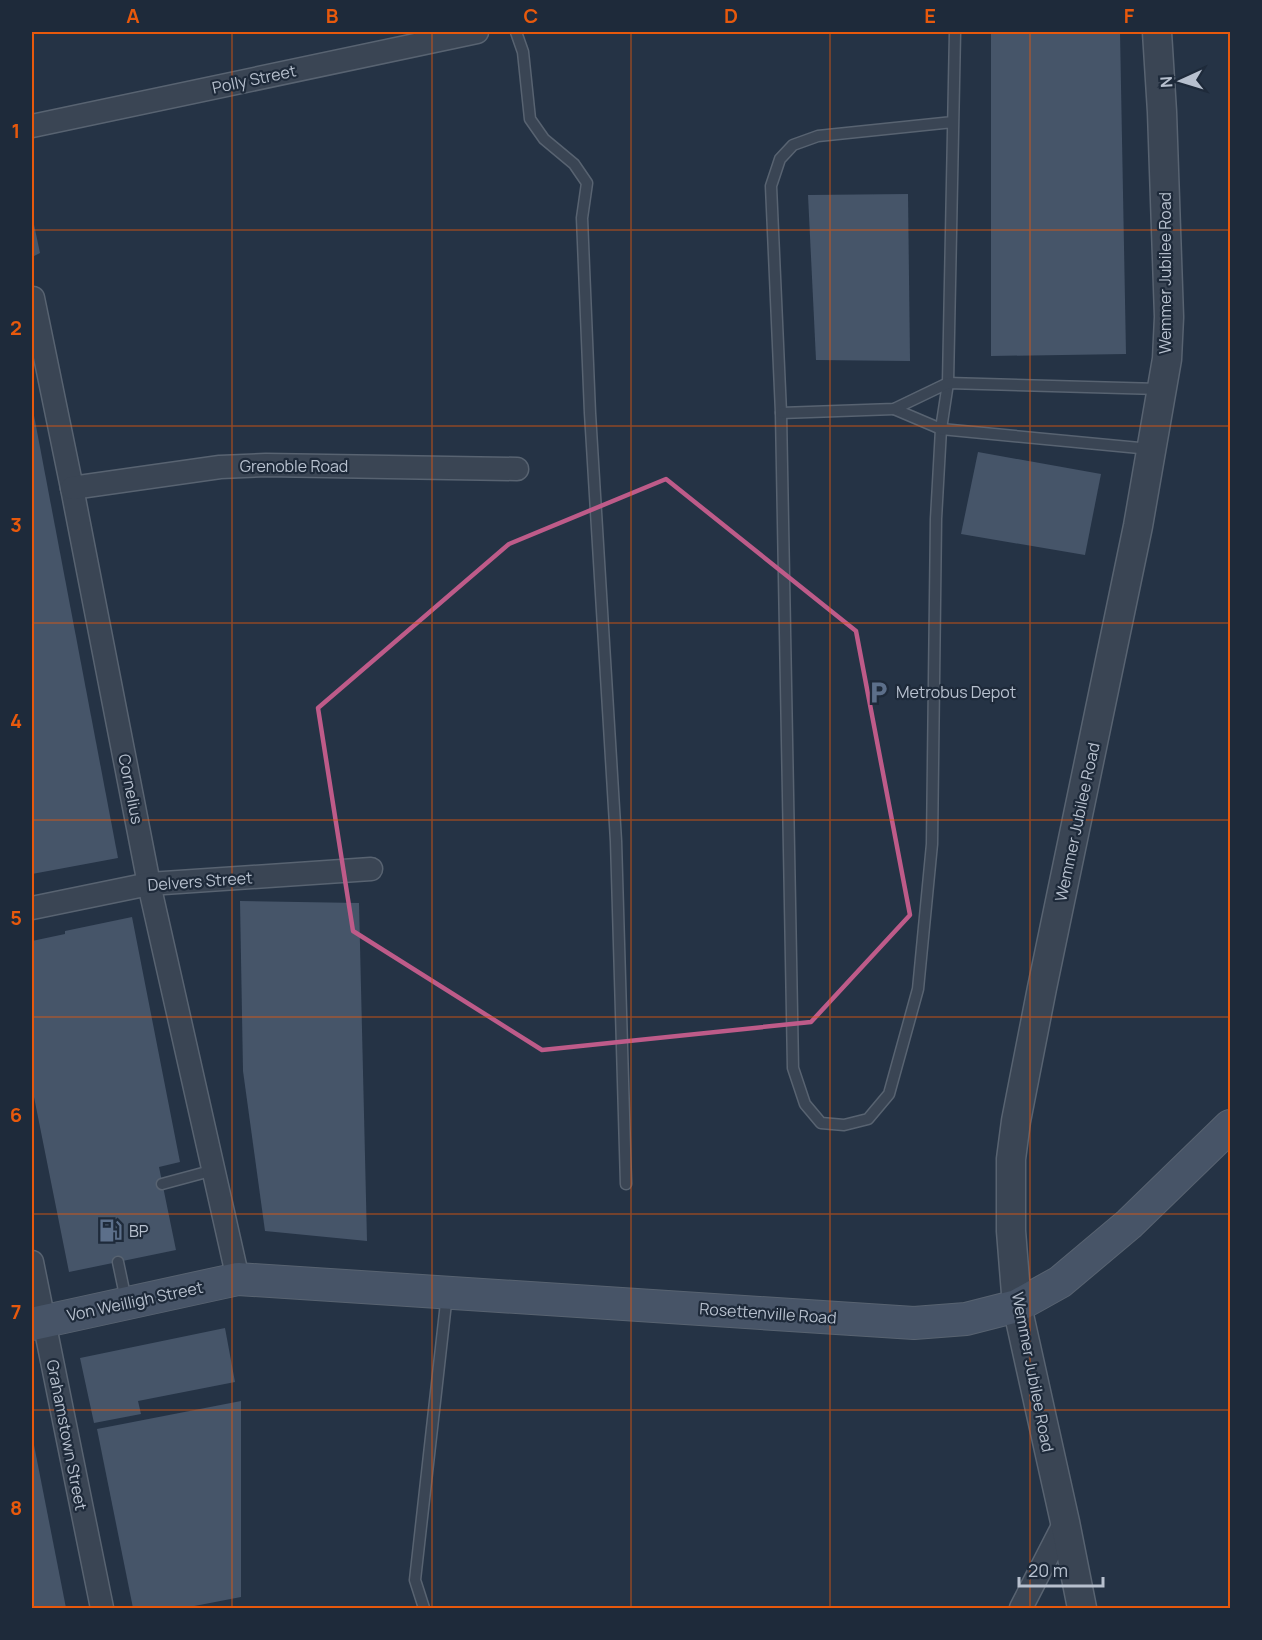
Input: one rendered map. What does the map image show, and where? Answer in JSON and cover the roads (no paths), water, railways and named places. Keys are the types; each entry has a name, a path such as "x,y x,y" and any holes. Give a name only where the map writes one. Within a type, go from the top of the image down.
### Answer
{"main road":[{"name":"Rosettenville Road","path":"238,1279 914,1323 966,1319 1017,1306 1060,1282 1120,1231 1230,1126"},
{"name":"Von Weilligh Street","path":"38,1323 238,1279"}],"street":[{"name":"Polly Street","path":"32,126 477,32"},
{"name":"Wemmer Jubilee Road","path":"1082,1608 1017,1306 1011,1231 1011,1159 1016,1120 1042,988 1138,526 1167,359 1169,316 1157,32"},
{"name":"Cornelius","path":"33,298 149,884 238,1279"},
{"name":"Grenoble Road","path":"72,488 220,468 266,465 517,469"},
{"name":"Delvers Street","path":"32,908 149,884 371,869"},
{"name":"Grahamstown Street","path":"32,1262 38,1323 102,1608"},
{"path":"1021,1608 1065,1522"}],"lane":[{"path":"516,32 523,52 530,119 544,139 574,164 587,183 582,218 590,413 616,841 626,1184"},
{"path":"953,122 818,136 793,145 780,159 771,186 781,413 793,1068 805,1104 821,1123 844,1125 868,1119 889,1094 918,990 932,844 936,519 941,429 948,383 955,32"},
{"path":"781,413 894,409 948,383 1163,389"},
{"path":"894,409 941,429 1152,449"},
{"path":"162,1184 213,1170"},
{"path":"118,1262 127,1303"},
{"path":"424,1608 415,1580 447,1292"}],"place":[{"name":"Metrobus Depot","path":"878,692"},
{"name":"BP","path":"111,1231"}]}
